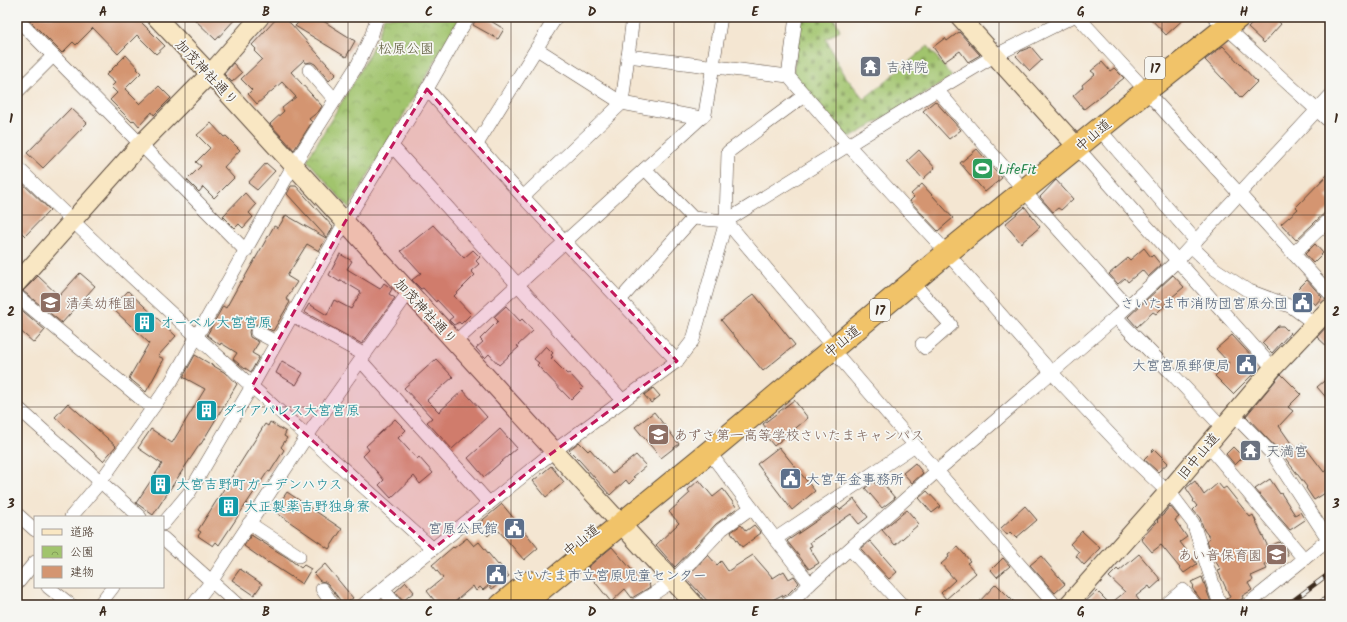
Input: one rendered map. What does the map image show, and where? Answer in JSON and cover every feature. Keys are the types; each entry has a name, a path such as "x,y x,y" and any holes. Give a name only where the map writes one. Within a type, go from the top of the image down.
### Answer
{"highway":[{"name":"中山道","path":"522,605 617,519 1020,186 1073,144 1222,19"},
{"name":"中山道","path":"1073,144 1100,129 1142,86"},
{"name":"中山道","path":"501,605 709,452 829,344 913,283 944,249"}],"street":[{"name":"加茂神社通り","path":"156,17 210,74 408,293 455,342 695,605"},
{"path":"17,283 140,144 210,74 260,17"},
{"path":"72,516 101,481 171,382 293,166 358,64 372,34 377,17"},
{"path":"164,523 189,492 252,386 345,222 428,89 468,17"},
{"path":"476,144 556,17"},
{"path":"523,197 622,103 633,17"},
{"path":"455,342 705,114 722,17"},
{"path":"788,76 796,17"},
{"path":"960,17 1273,368"},
{"path":"645,169 693,218 726,221 994,56 1072,17"},
{"path":"1078,17 1330,294"},
{"path":"17,19 246,251"},
{"path":"1222,19 1330,122"},
{"path":"537,49 622,103 701,118"},
{"path":"17,92 53,56"},
{"path":"628,56 788,76 848,145 944,249 1052,373 1134,460 1168,492 1193,523 1220,605"},
{"path":"310,70 335,100"},
{"path":"428,89 523,197 677,361"},
{"path":"937,90 1020,186 1128,306"},
{"path":"364,605 554,451 677,361 693,340 726,221 728,152 805,95"},
{"path":"785,605 794,601 810,584 937,471 1116,317 1177,261 1239,195 1316,109 1330,96"},
{"path":"1100,129 1215,269 1248,290 1292,307 1315,324"},
{"path":"392,146 623,401"},
{"path":"17,167 72,221 197,336 433,549"},
{"path":"620,300 693,218"},
{"path":"1293,254 1330,219"},
{"path":"726,221 937,471 1055,605"},
{"path":"913,283 951,325 925,348 922,344"},
{"path":"193,605 211,582 307,436 408,293"},
{"path":"17,296 152,408"},
{"name":"旧中山道","path":"1068,605 1168,492 1207,444 1273,368 1330,308"},
{"path":"292,315 363,358 489,503"},
{"path":"1116,317 1176,378 1227,421 1274,456 1329,538 1247,605"},
{"path":"258,332 276,342"},
{"path":"17,407 139,516"},
{"path":"1207,444 1304,559"},
{"path":"775,539 915,445"},
{"path":"709,452 810,584"},
{"path":"636,605 673,581 722,529 751,508"},
{"path":"17,514 34,529"},
{"path":"249,523 299,556"},
{"path":"164,539 238,605"},
{"path":"850,549 902,605"},
{"path":"17,584 32,570"},
{"path":"49,588 71,605"},
{"path":"99,605 112,588"},
{"path":"383,589 396,605"},
{"path":"322,590 333,605"},
{"path":"1168,603 1183,590 1195,605"}],"highlighted area":[{"path":"427,89 523,197 677,361 548,456 433,549 252,386 345,222"}],"green space":[{"name":"松原公園","path":"384,17 461,17 349,208 307,160 362,68 378,36"},
{"path":"800,17 834,17 840,30 826,39 842,72 864,99 928,46 952,77 852,137 847,136 793,75"}],"building":[{"path":"26,17 136,17 165,46 156,54 137,35 118,54 93,28 76,45 73,42 62,53"},
{"path":"192,17 237,17 216,40"},
{"path":"278,17 283,17 291,24 336,74 329,81 315,64 311,62 306,63 304,60 291,72 322,106 319,111 309,119 312,122 294,150 270,124 284,111 282,108 296,97 282,82 257,104 248,94 252,90 241,79 262,59 254,51 256,49 252,45"},
{"path":"304,17 317,17 355,41 346,57 295,26"},
{"path":"477,17 484,17 504,29 498,39 473,25"},
{"path":"1149,17 1186,17 1166,35"},
{"path":"1258,17 1274,17 1281,24 1264,43 1248,28"},
{"path":"959,32 980,55 968,62 960,51 944,62 933,47 945,38 947,41"},
{"path":"1223,46 1257,82 1241,98 1205,60"},
{"path":"1031,47 1042,60 1030,71 1016,56 1021,51"},
{"path":"126,55 141,73 125,89 140,104 159,86 171,98 154,115 152,112 139,126 134,120 132,122 110,100 117,93 111,87 115,83 106,75"},
{"path":"1102,62 1110,71 1114,68 1124,78 1084,109 1073,96 1083,87 1082,85 1095,74 1091,71"},
{"path":"233,63 242,73 232,82 224,74"},
{"path":"935,101 961,130 949,139 923,111"},
{"path":"71,108 87,123 43,168 27,153"},
{"path":"211,123 224,137 226,136 240,150 224,167 234,178 214,198 203,187 199,192 187,180 201,166 196,162 210,148 197,135"},
{"path":"977,149 1002,178 985,192 960,163"},
{"path":"919,150 935,168 923,179 907,161"},
{"path":"266,163 275,171 257,190 248,183"},
{"path":"1330,172 1330,193 1326,197 1330,201 1330,208 1296,240 1281,224 1298,209 1296,207"},
{"path":"17,178 50,210 25,236 17,228"},
{"path":"1056,180 1073,199 1061,210 1058,208 1053,212 1040,197"},
{"path":"922,184 953,218 938,231 910,201 914,197 911,194"},
{"path":"291,186 296,186 333,227 327,238 287,194"},
{"path":"245,193 256,205 249,213 253,217 243,228 239,224 235,228 223,216"},
{"path":"1025,207 1040,227 1021,243 1005,224"},
{"path":"286,215 326,238 319,251 307,244 287,276 297,282 286,299 290,302 273,331 257,324 250,328 250,337 259,342 252,353 259,357 251,372 233,359 237,353 221,343 220,345 207,335 223,306 226,308 241,281 242,282 274,226 278,228"},
{"path":"433,225 464,258 473,250 480,257 476,261 479,264 471,271 475,275 454,296 471,314 461,324 459,322 454,325 449,320 453,317 437,300 436,302 423,288 421,289 412,280 421,273 401,251"},
{"path":"1315,244 1323,253 1313,263 1305,254"},
{"path":"1144,248 1151,257 1153,255 1161,265 1148,277 1142,270 1128,282 1125,278 1118,284 1109,274 1128,258 1130,260"},
{"path":"340,254 352,261 347,269 380,289 384,283 392,289 389,294 395,298 362,344 304,312 309,304 327,315 334,300 351,309 361,292 341,280 340,282 329,275"},
{"path":"80,273 95,286 62,323 23,291 38,276 59,296"},
{"path":"1173,275 1184,287 1165,303 1166,304 1156,314 1153,312 1137,327 1128,317"},
{"path":"1307,280 1322,297 1315,305 1311,301 1305,307 1294,299 1301,292 1298,289"},
{"name":"オーベル大宮宮原","path":"128,291 176,336 158,356 164,359 146,392 129,378 149,343 112,308"},
{"path":"754,294 795,345 763,371 721,320"},
{"path":"17,306 45,330 34,343 17,328"},
{"path":"506,306 520,321 522,319 533,331 517,346 519,347 499,365 489,354 485,358 476,348 483,342 480,339 498,321 494,317"},
{"path":"1330,323 1330,349 1317,337"},
{"path":"1278,326 1283,326 1290,333 1272,353 1262,343"},
{"path":"1232,335 1255,360 1251,364 1257,370 1233,394 1215,376 1229,363 1216,349"},
{"path":"546,346 553,353 551,355 553,357 551,358 567,374 569,373 583,388 571,400 537,365 539,363 534,359"},
{"path":"195,355 224,372 237,384 201,444 153,515 136,503 162,464 138,448 151,429 172,443 205,389 183,377"},
{"path":"436,359 453,377 427,400 439,412 463,390 487,417 452,449 427,422 432,418 404,388"},
{"path":"282,361 303,373 296,385 276,373"},
{"path":"1281,374 1301,394 1288,407 1293,411 1279,426 1295,449 1302,443 1324,472 1330,467 1330,490 1314,500 1306,488 1307,487 1283,455 1246,416"},
{"path":"1330,376 1330,402 1317,387"},
{"path":"653,388 660,396 651,403 644,395"},
{"path":"794,400 808,418 774,446 765,435 769,432 763,424"},
{"path":"68,403 116,446 103,461 55,417"},
{"path":"654,412 679,444 661,458 635,427"},
{"path":"395,419 406,430 398,438 417,459 419,457 433,473 420,484 414,476 391,498 379,485 384,480 363,456 369,450 366,446"},
{"name":"大正製薬吉野独身寮","path":"270,422 286,432 284,436 287,438 281,447 284,450 270,472 268,471 219,545 216,542 213,546 198,536 201,532 198,530 265,424 268,426"},
{"path":"500,429 517,448 484,477 468,458"},
{"path":"579,442 588,451 590,449 612,474 636,455 646,466 633,477 635,478 629,484 626,480 610,495 569,450"},
{"path":"779,447 815,491 792,510 757,464"},
{"path":"1233,447 1243,457 1235,465 1226,454"},
{"path":"1154,449 1168,463 1158,472 1144,459"},
{"path":"915,463 923,473 912,483 903,473"},
{"path":"551,466 564,482 546,497 533,481"},
{"path":"1270,479 1295,515 1300,512 1305,520 1290,530 1255,489"},
{"path":"699,480 713,497 723,489 737,508 716,524 675,567 656,545 679,523 669,512 690,493 688,490"},
{"path":"881,481 895,498 882,508 865,488 874,482 876,485"},
{"path":"1195,481 1204,495 1218,483 1223,489 1226,487 1250,517 1253,515 1268,547 1279,542 1285,548 1288,555 1265,565 1267,569 1251,576 1253,580 1248,583 1252,590 1242,596 1243,598 1234,605 1228,605 1226,598 1227,599 1230,597 1218,571 1221,570 1212,556 1207,540 1210,538 1204,530 1200,518 1193,510 1197,506 1186,488"},
{"path":"927,491 941,506 932,513 919,498"},
{"path":"287,492 342,529 329,549 274,511"},
{"path":"854,499 868,517 859,524 851,514 810,542 812,546 809,547 819,563 809,569 787,541 837,507 840,510"},
{"path":"502,504 538,548 524,560 499,531 496,533 494,530 488,536 478,524"},
{"path":"1025,506 1037,520 1016,538 1010,532 1007,535 1001,528"},
{"path":"1170,506 1179,517 1175,520 1187,537 1180,542 1197,564 1184,573 1161,545 1152,552 1141,539"},
{"path":"907,510 919,524 895,545 882,530"},
{"path":"741,525 746,531 754,525 761,533 742,547 731,532"},
{"path":"1082,531 1100,548 1084,565 1076,556 1079,552 1070,544"},
{"path":"251,535 301,568 304,565 311,569 302,584 244,546"},
{"path":"467,538 474,546 479,542 509,576 492,589 489,585 483,590 480,587 476,591 473,586 451,605 438,605 427,591 443,578 432,565 453,547 454,548"},
{"path":"870,541 897,572 889,579 861,549"},
{"path":"612,547 638,577 641,574 650,584 650,587 632,598 625,589 611,602 587,572 590,570 588,567"},
{"path":"958,547 970,561 967,563 976,573 946,599 941,593 955,580 941,564 949,557 948,555"},
{"path":"1139,554 1161,580 1151,589 1149,586 1136,596 1142,605 1082,605 1097,591 1110,604 1125,592 1109,577 1117,569 1119,571"},
{"path":"708,555 717,565 721,561 728,571 753,555 773,578 784,571 789,579 794,576 799,583 788,594 783,597 782,595 763,605 711,605 686,578"},
{"path":"1041,556 1065,584 1055,593 1030,565"},
{"path":"1003,558 1010,566 997,577 991,570"},
{"path":"325,564 353,598 344,605 341,605 340,600 328,584 320,581 314,574"},
{"path":"240,569 262,584 254,595 232,580"},
{"path":"1202,577 1212,605 1203,605 1192,588 1194,586 1191,582"},
{"path":"406,582 414,592 403,601 395,592"},
{"path":"996,584 1017,605 976,605"}],"railway":[{"path":"1287,605 1330,573"},
{"path":"1317,605 1330,595"}],"place":[{"name":"吉祥院","path":"870,67"},
{"name":"LifeFit","path":"983,169"},
{"name":"清美幼稚園","path":"51,303"},
{"name":"さいたま市消防団宮原分団","path":"1303,303"},
{"name":"オーベル大宮宮原","path":"144,322"},
{"name":"大宮宮原郵便局","path":"1246,365"},
{"name":"ダイアパレス大宮宮原","path":"207,410"},
{"name":"あずさ第一高等学校さいたまキャンパス","path":"658,435"},
{"name":"天満宮","path":"1250,451"},
{"name":"大宮年金事務所","path":"790,479"},
{"name":"大宮吉野町ガーデンハウス","path":"161,484"},
{"name":"大正製薬吉野独身寮","path":"229,506"},
{"name":"宮原公民館","path":"514,528"},
{"name":"あい音保育園","path":"1277,555"},
{"name":"さいたま市立宮原児童センター","path":"496,575"}]}
